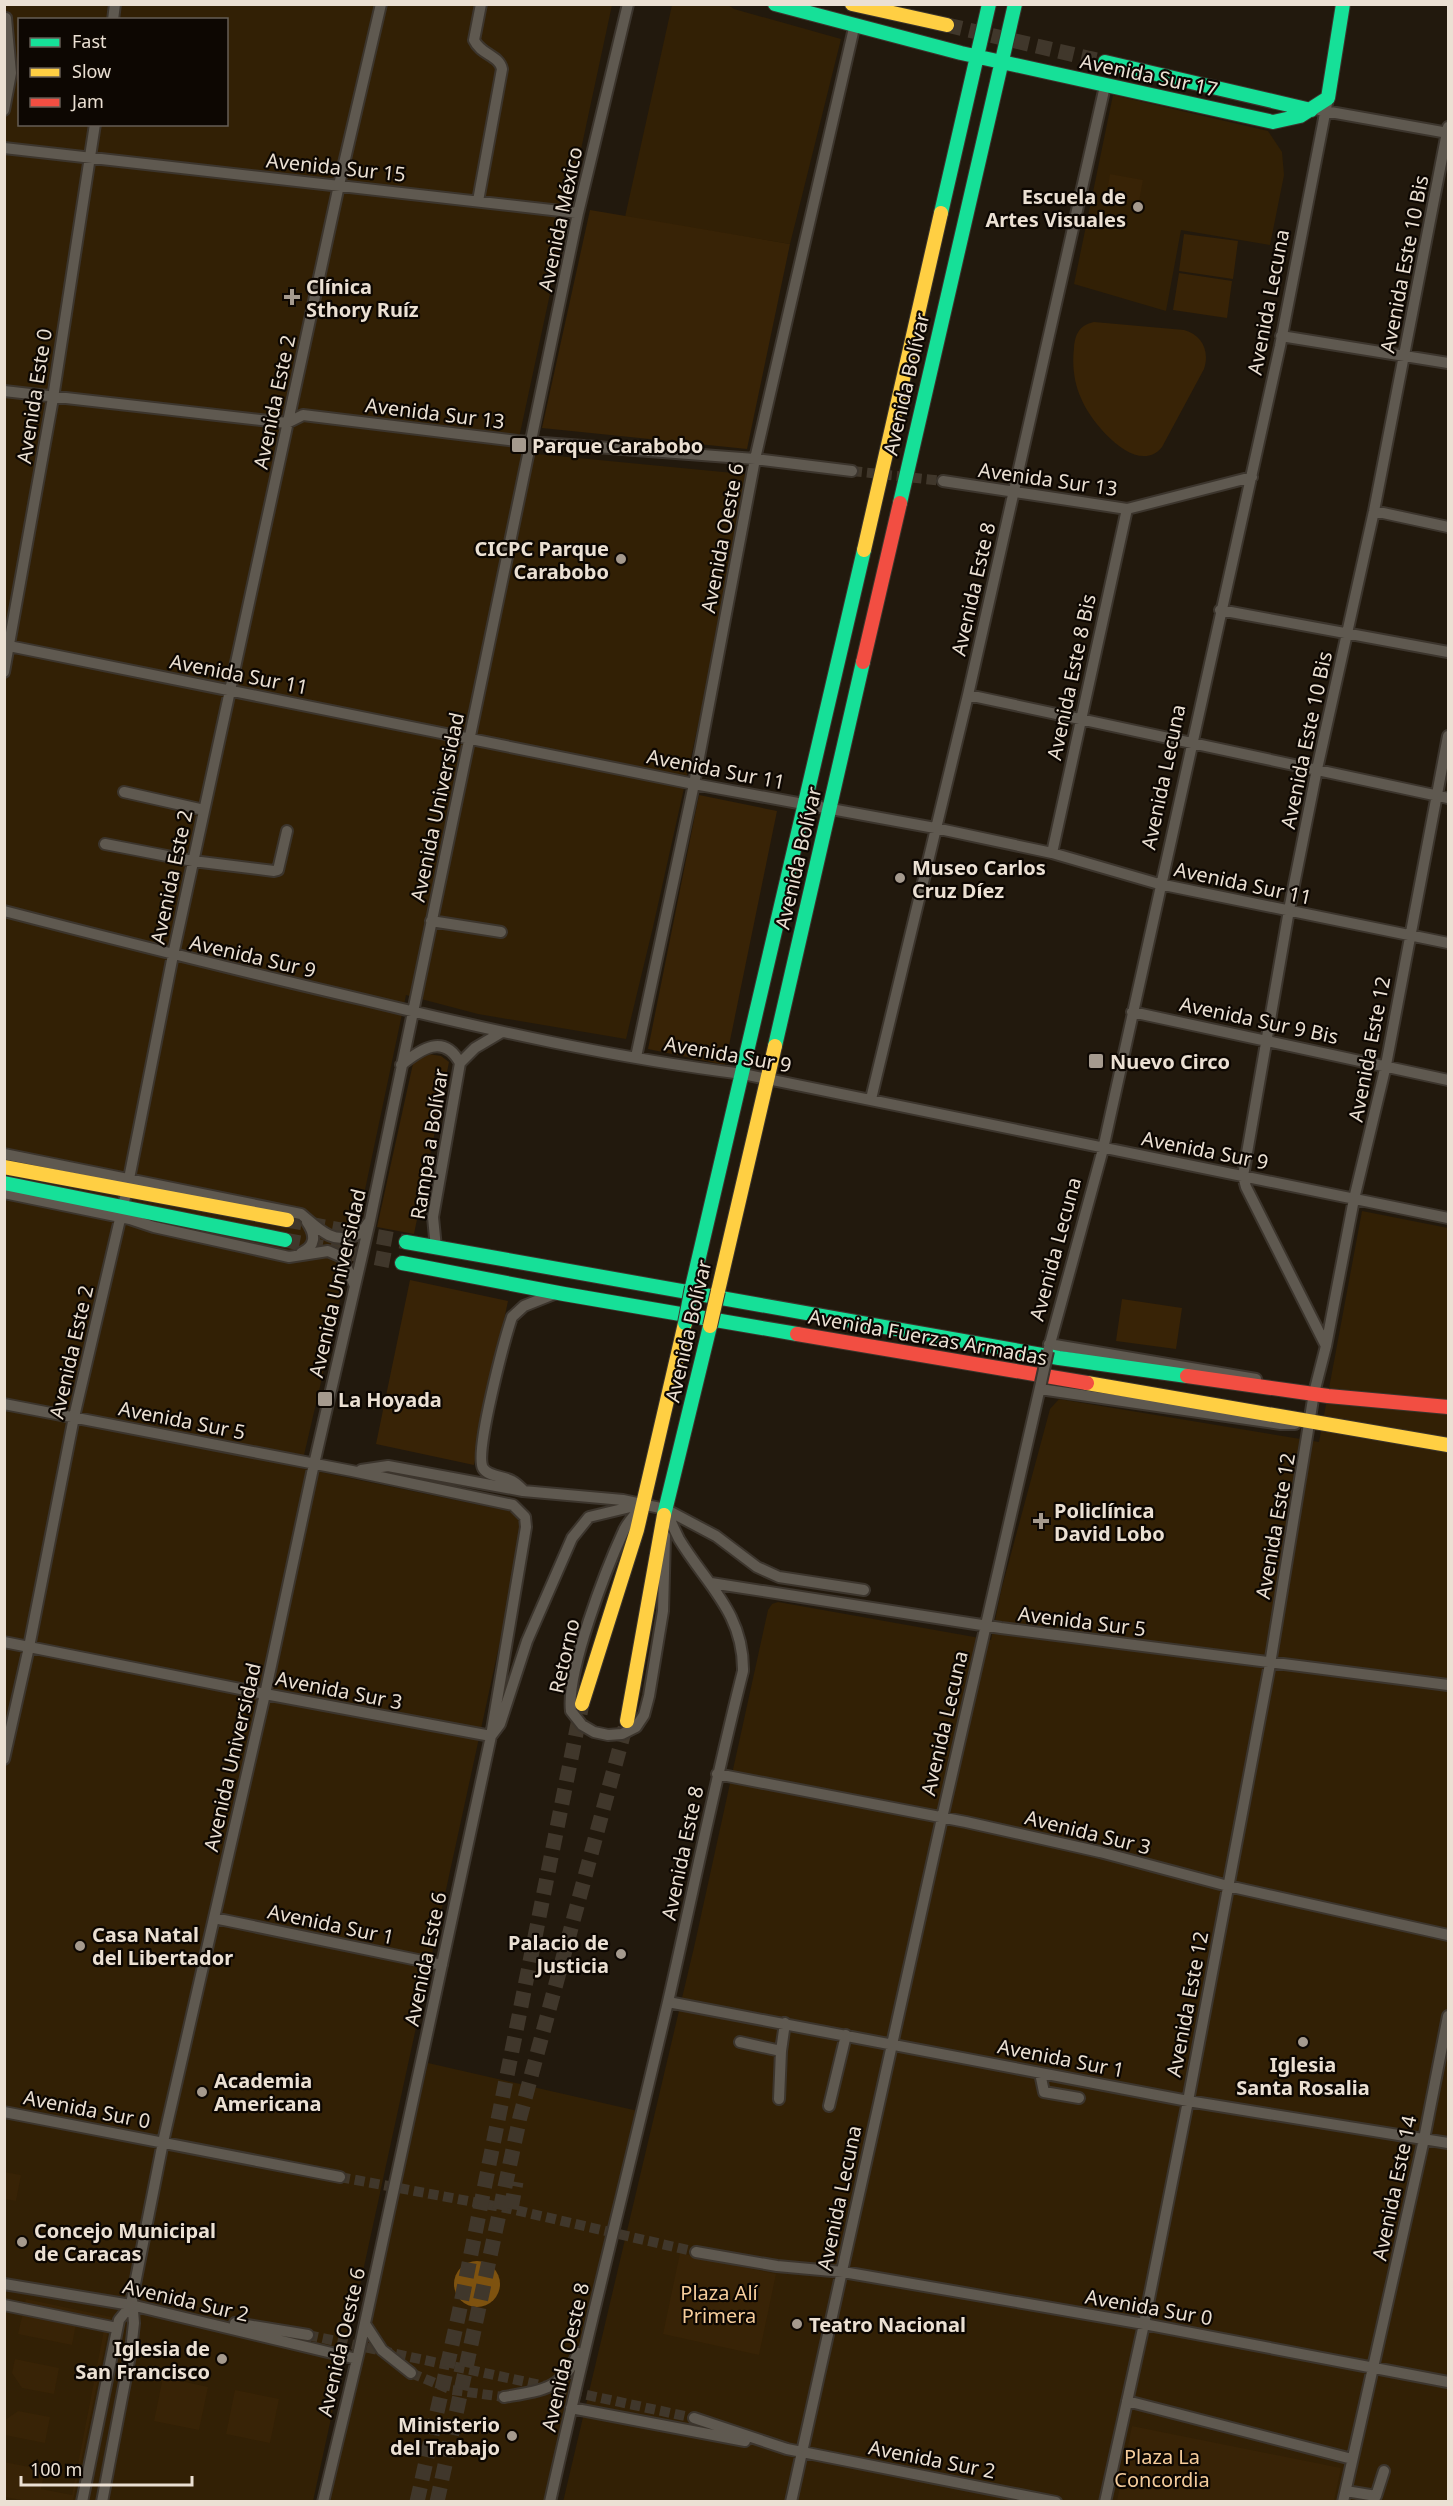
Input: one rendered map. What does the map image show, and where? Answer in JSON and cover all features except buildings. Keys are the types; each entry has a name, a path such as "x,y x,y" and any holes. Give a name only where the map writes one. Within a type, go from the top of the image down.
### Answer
{"main road":[{"name":"Avenida Sur 17","path":"775,4 854,28 977,58 1273,122 1289,120 1321,106"},
{"path":"852,4 947,25"},
{"name":"Avenida Bolívar","path":"582,1704 643,1504 989,4"},
{"name":"Avenida Bolívar","path":"627,1721 665,1509 710,1326 1015,4"},
{"name":"Avenida Lecuna","path":"1321,106 1343,4"},
{"name":"Avenida Sur 17","path":"1105,62 1290,105 1321,106"},
{"path":"1273,122 1290,105"},
{"path":"4,1167 128,1184 287,1220"},
{"path":"4,1183 94,1207 285,1240"},
{"name":"Avenida Fuerzas Armadas","path":"406,1242 1013,1350 1314,1393 1449,1407"},
{"name":"Avenida Fuerzas Armadas","path":"402,1263 564,1294 1311,1424 1449,1445"}],"street":[{"name":"Avenida Este 2","path":"4,1759 30,1647 74,1417 128,1184 173,955 287,423 381,4"},
{"path":"478,201 502,69 497,60 482,52 474,40 481,4"},
{"name":"Avenida México","path":"531,442 578,213 628,4"},
{"path":"4,111 11,73 6,18"},
{"name":"Avenida Oeste 6","path":"636,1057 694,784 755,459 854,28"},
{"name":"Avenida Este 8","path":"872,1100 968,695 1105,86"},
{"name":"Avenida Sur 17","path":"1321,106 1448,131"},
{"name":"Avenida Lecuna","path":"791,2502 1048,1347 1102,1149 1220,610 1252,477 1281,336 1321,106"},
{"name":"Avenida Este 0","path":"4,672 53,398 95,126"},
{"name":"Avenida Este 10 Bis","path":"1243,1176 1289,910 1317,769 1374,511 1448,131"},
{"name":"Avenida Sur 15","path":"4,148 578,213"},
{"path":"1281,336 1449,363"},
{"name":"Avenida Sur 13","path":"4,391 287,423 303,415 531,442 755,459 852,471"},
{"name":"Avenida Universidad","path":"102,2502 131,2350 134,2323 131,2305 163,2142 372,1211 531,442"},
{"name":"Avenida Sur 13","path":"943,481 1127,509 1252,477"},
{"name":"Avenida Este 8 Bis","path":"1052,853 1127,509"},
{"path":"1374,511 1449,527"},
{"path":"1220,610 1449,652"},
{"name":"Avenida Sur 11","path":"7,646 694,784 935,828 1052,853 1159,884 1449,943"},
{"path":"968,695 1449,798"},
{"name":"Avenida Este 12","path":"1105,2502 1144,2324 1188,2101 1270,1664 1311,1424 1314,1393 1326,1346 1354,1199 1386,1065 1409,935 1449,736"},
{"path":"124,792 204,810"},
{"path":"105,844 193,861 274,872 278,870 287,831"},
{"name":"Avenida Sur 9","path":"4,911 173,955 502,1032 742,1074 1449,1218"},
{"path":"431,921 501,932"},
{"name":"Avenida Sur 9 Bis","path":"1132,1012 1449,1080"},
{"name":"Rampa a Bolívar","path":"436,1248 433,1217 460,1063 475,1048 502,1032"},
{"path":"401,1065 420,1051 435,1046 450,1050 460,1063"},
{"path":"4,1154 98,1179"},
{"path":"1243,1176 1246,1187 1326,1346"},
{"path":"128,1184 163,1186 301,1214 325,1234 337,1239 358,1234 366,1228 372,1211"},
{"path":"4,1193 94,1207"},
{"path":"122,1211 154,1227 289,1257 317,1252 335,1253 342,1257 355,1287"},
{"path":"289,1257 306,1251 313,1241 313,1232 301,1214"},
{"path":"523,1491 513,1481 488,1473 483,1468 480,1454 485,1423 512,1317 534,1300 552,1294 564,1294"},
{"path":"1048,1347 1298,1386 1314,1393"},
{"path":"1041,1386 1281,1424 1311,1424"},
{"name":"Avenida Sur 5","path":"4,1404 352,1471 513,1505 520,1510"},
{"name":"Avenida Sur 5","path":"352,1471 388,1466 523,1491 643,1504 665,1509 716,1536 757,1567 772,1575 864,1590"},
{"name":"Retorno","path":"643,1504 625,1528 597,1599 571,1684 571,1711 582,1725 594,1732 608,1735 622,1734 636,1727 644,1715 650,1695 663,1611 665,1509"},
{"name":"Avenida Este 6","path":"491,1736 500,1724 527,1641 572,1538 589,1517 643,1504"},
{"name":"Avenida Este 8","path":"615,2221 668,2001 717,1774 743,1671 743,1651 734,1620 711,1582 680,1540 665,1509"},
{"name":"Avenida Este 6","path":"394,2190 491,1736 526,1535 525,1517 520,1510"},
{"name":"Avenida Sur 5","path":"711,1582 986,1626 1449,1685"},
{"name":"Avenida Sur 3","path":"4,1642 491,1736"},
{"name":"Avenida Sur 3","path":"717,1774 1100,1852 1228,1886 1449,1935"},
{"name":"Avenida Sur 1","path":"214,1918 442,1965"},
{"name":"Avenida Sur 1","path":"668,2001 1188,2101 1449,2144"},
{"name":"Avenida Este 14","path":"1345,2496 1449,2016"},
{"path":"780,2099 781,2051 785,2024"},
{"path":"829,2106 846,2036"},
{"path":"740,2042 781,2051"},
{"path":"1040,2073 1044,2092 1079,2098"},
{"name":"Avenida Sur 0","path":"4,2112 340,2177"},
{"name":"Avenida Oeste 6","path":"323,2502 394,2190"},
{"name":"Avenida Oeste 8","path":"550,2502 615,2221"},
{"name":"Avenida Sur 0","path":"696,2252 777,2266 843,2272 1144,2324 1449,2382"},
{"name":"Avenida Sur 2","path":"4,2284 131,2305 357,2359"},
{"path":"4,2305 117,2328"},
{"path":"131,2305 308,2335"},
{"name":"Avenida Universidad","path":"82,2502 117,2328 119,2320 131,2305"},
{"path":"504,2397 542,2390 560,2381 572,2366 590,2323"},
{"path":"365,2324 382,2350 411,2373"},
{"path":"1127,2401 1352,2459"},
{"path":"571,2408 787,2449"},
{"path":"694,2418 787,2449"},
{"name":"Avenida Sur 2","path":"787,2449 1014,2498 1056,2502"},
{"path":"1345,2496 1376,2496 1384,2471"}],"shaded area":[{"path":"5,5 612,5 516,452 754,475 626,1039 478,1014 406,995 358,1223 301,1468 514,1512 521,1524 521,1545 313,2501 5,2502"},
{"path":"672,5 728,5 734,9 841,39 790,244 625,217"},
{"path":"1113,95 1268,131 1282,152 1284,175 1270,245 1181,230 1166,311 1074,284"},
{"path":"1362,1211 1448,1228 1448,2501 563,2502 695,1943 768,1610 772,1604 778,1602 991,1640 1001,1591 1050,1409 1059,1399 1319,1442"},
{"path":"428,2063 638,2111 546,2501 326,2502"},
{"path":"477,2261 493,2268 500,2284 493,2300 477,2307 461,2300 454,2284 461,2268"}],"green space":[{"path":"1110,174 1143,180 1139,202 1106,197"},
{"name":"Parque Carabobo","path":"590,210 790,244 747,449 542,428"},
{"path":"1184,234 1238,241 1233,279 1179,271"},
{"path":"1179,273 1232,281 1227,318 1173,310"},
{"path":"1094,322 1184,330 1196,336 1203,345 1206,356 1204,369 1162,447 1152,455 1140,456 1116,443 1094,420 1081,398 1074,374 1075,343 1081,328"},
{"path":"699,795 777,811 725,1065 648,1049"},
{"path":"422,1053 441,1056 449,1062 414,1234 377,1227 414,1059"},
{"path":"410,1280 508,1301 474,1465 376,1444"},
{"path":"1122,1299 1182,1308 1176,1349 1116,1341"},
{"path":"4,2172 21,2175 16,2201 5,2199"},
{"name":"Plaza Alí Primera","path":"680,2253 776,2274 759,2355 663,2334"},
{"path":"26,2299 111,2317 73,2501 26,2501 5,2497 4,2462 45,2470 41,2489 72,2495 104,2330 76,2324 72,2345 18,2334"},
{"path":"15,2359 59,2368 54,2394 22,2388 12,2373"},
{"path":"163,2377 208,2387 199,2430 154,2421"},
{"path":"235,2390 279,2399 270,2443 226,2434"},
{"path":"18,2411 50,2417 45,2443 5,2435 5,2420"},
{"name":"Plaza La Concordia","path":"1132,2426 1341,2468 1334,2501 1117,2501"}],"tunnel":[{"path":"947,25 1105,62"},
{"path":"852,471 943,481"},
{"path":"287,1220 406,1242"},
{"path":"285,1240 402,1263"},
{"path":"417,2502 459,2313 582,1704"},
{"path":"437,2502 520,2117 627,1721"},
{"path":"340,2177 511,2209 696,2252"},
{"path":"511,2209 516,2182"},
{"path":"308,2335 694,2418"},
{"path":"411,2373 452,2390 504,2397"}],"traffic: fast":[{"path":"775,4 961,53 1273,122 1300,116 1328,98 1343,4"},
{"path":"941,213 989,4"},
{"path":"900,503 1015,4"},
{"path":"1105,62 1311,110"},
{"path":"692,1287 864,550"},
{"path":"775,1046 863,662"},
{"path":"4,1183 285,1240"},
{"path":"406,1242 1059,1358 1187,1376"},
{"path":"402,1263 564,1294 797,1334"},
{"path":"685,1323 692,1287"},
{"path":"664,1515 710,1326"}],"traffic: slow":[{"path":"852,4 947,25"},
{"path":"864,550 941,213"},
{"path":"718,1291 775,1046"},
{"path":"4,1167 287,1220"},
{"path":"710,1326 718,1291"},
{"path":"582,1704 637,1530 685,1323"},
{"path":"1087,1383 1448,1445"},
{"path":"627,1721 664,1515"}],"traffic: jam":[{"path":"863,662 900,503"},
{"path":"797,1334 1087,1383"},
{"path":"1187,1376 1328,1396 1448,1407"}],"place":[{"name":"Escuela de Artes Visuales","path":"1138,207"},
{"name":"Clínica Sthory Ruíz","path":"292,297"},
{"name":"Parque Carabobo","path":"519,445"},
{"name":"CICPC Parque Carabobo","path":"621,559"},
{"name":"Museo Carlos Cruz Díez","path":"900,878"},
{"name":"Nuevo Circo","path":"1096,1061"},
{"name":"La Hoyada","path":"325,1399"},
{"name":"Policlínica David Lobo","path":"1041,1521"},
{"name":"Casa Natal del Libertador","path":"80,1946"},
{"name":"Palacio de Justicia","path":"621,1954"},
{"name":"Iglesia Santa Rosalia","path":"1303,2042"},
{"name":"Academia Americana","path":"202,2092"},
{"name":"Concejo Municipal de Caracas","path":"22,2242"},
{"name":"Teatro Nacional","path":"797,2324"},
{"name":"Iglesia de San Francisco","path":"222,2359"},
{"name":"Ministerio del Trabajo","path":"512,2436"}]}
